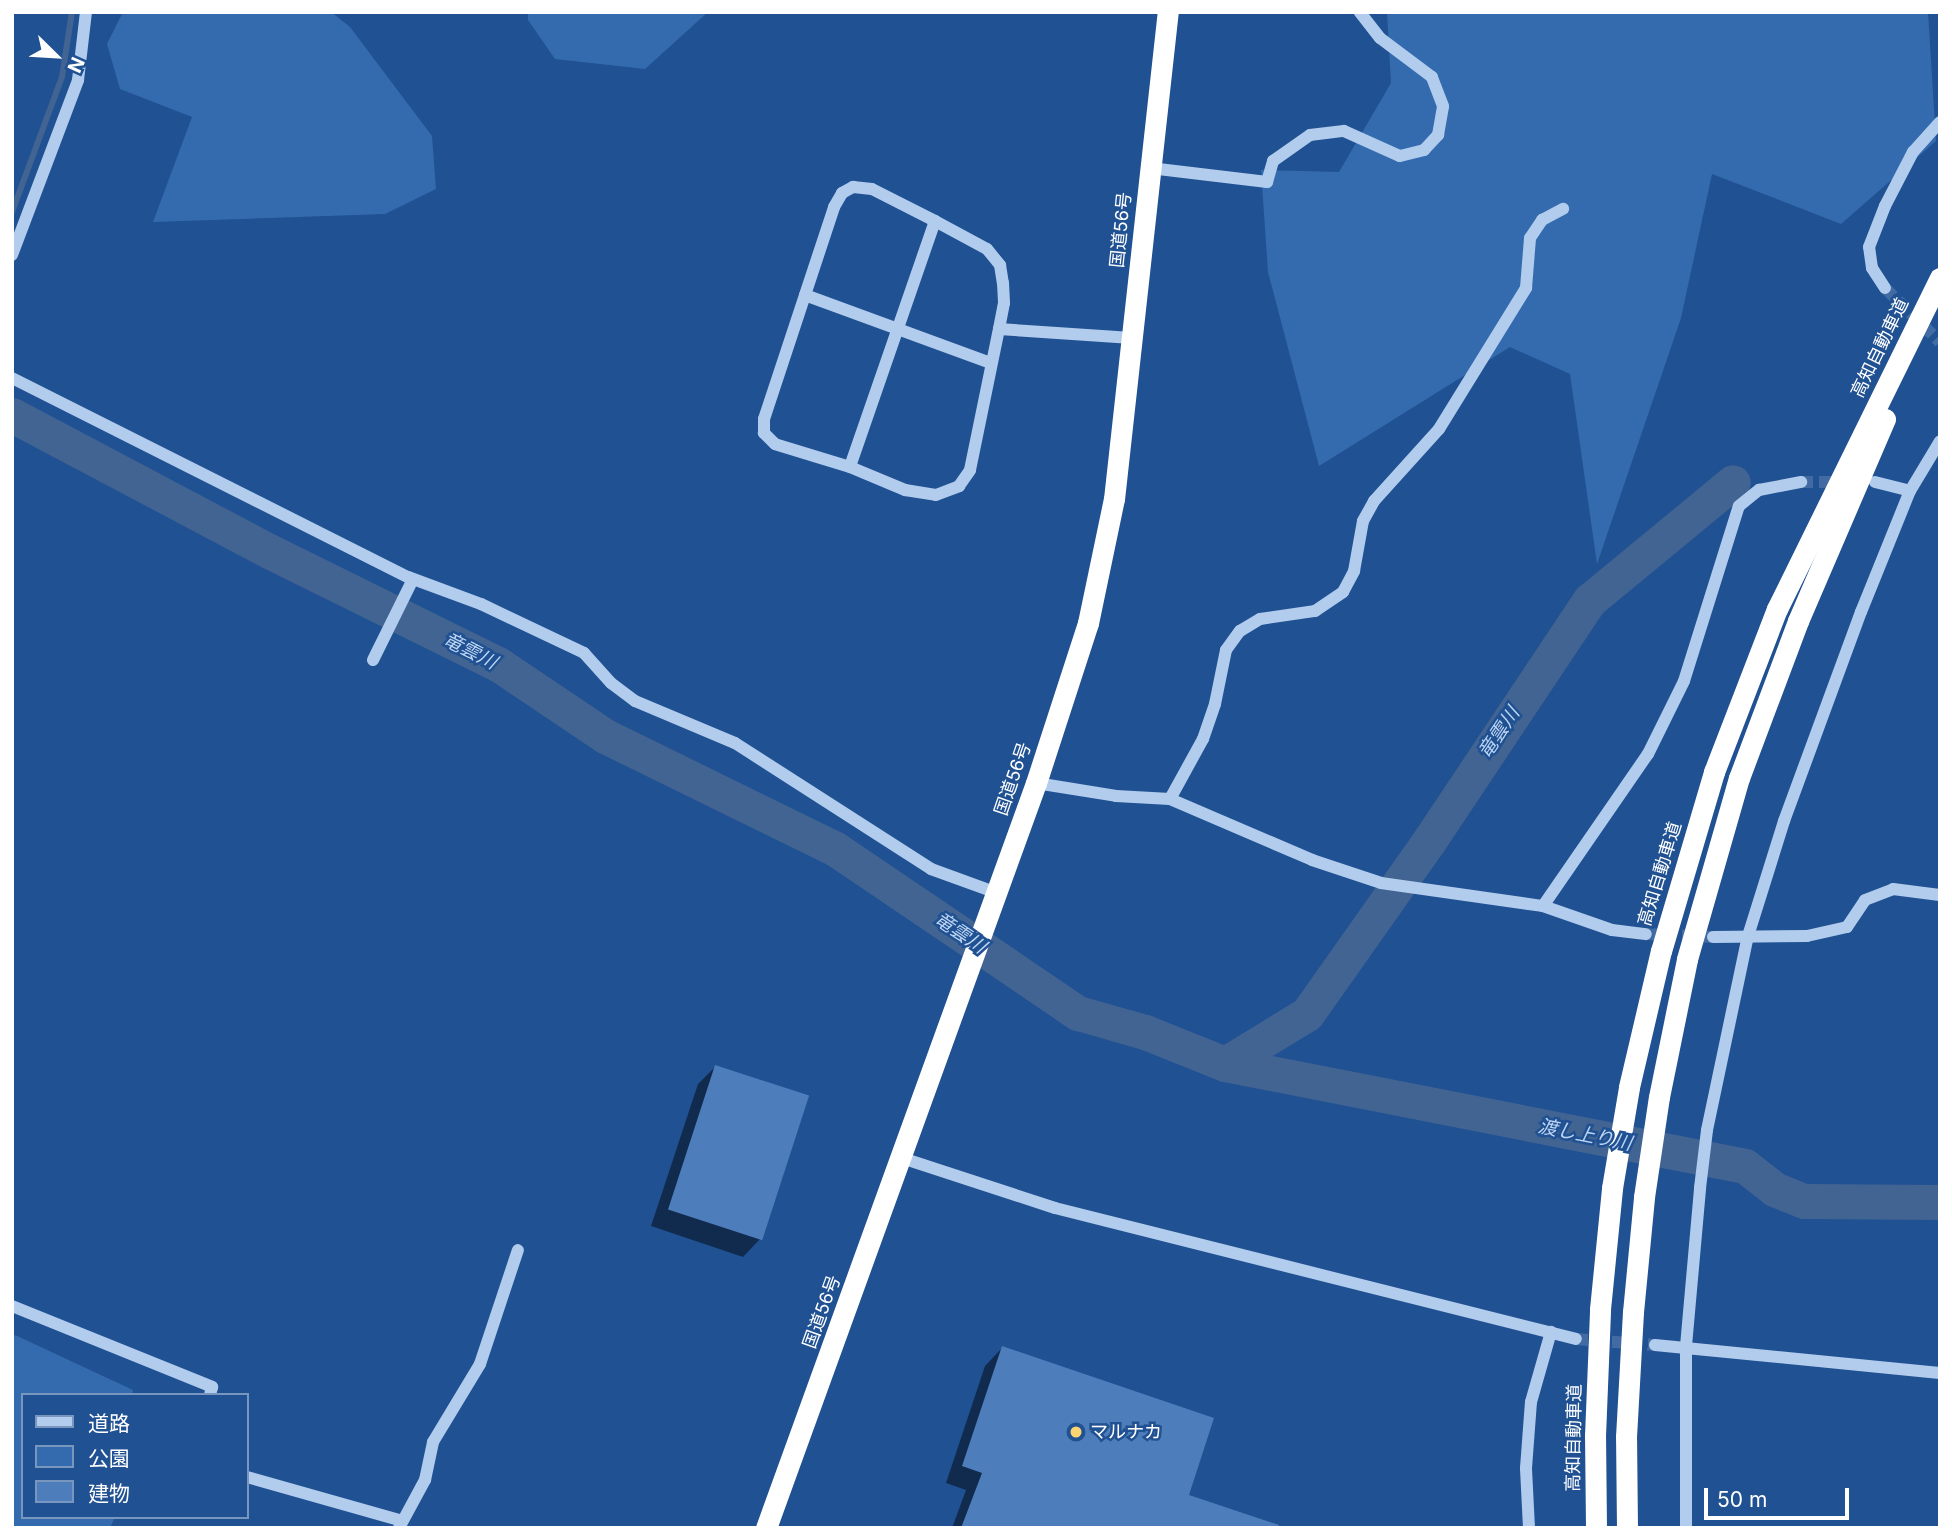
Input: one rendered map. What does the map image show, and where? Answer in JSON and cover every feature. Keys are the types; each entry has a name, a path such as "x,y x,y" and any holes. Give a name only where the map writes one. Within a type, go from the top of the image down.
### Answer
{"highway":[{"name":"国道56号","path":"766,1528 1036,783 1088,623 1114,499 1168,12"},
{"name":"高知自動車道","path":"1596,1528 1598,1347 1612,1188 1629,1087 1661,951 1714,772 1772,621 1940,278"},
{"name":"高知自動車道","path":"1627,1528 1629,1381 1644,1197 1659,1097 1687,959 1740,778 1798,621 1940,294"}],"street":[{"path":"12,255 78,80 86,12"},
{"path":"1150,168 1267,182 1273,162 1310,135 1344,131 1400,156 1424,150 1438,135 1443,106 1432,77 1380,38 1360,12"},
{"path":"1885,288 1871,268 1870,247 1885,206 1913,152 1940,122"},
{"path":"853,187 872,189 987,249 1000,265 1004,303 970,470 959,486 936,495 905,489 850,467 775,444 764,433 764,419 805,295 834,207 842,193 853,187"},
{"path":"1170,799 1203,739 1226,650 1240,631 1261,619 1315,611 1343,592 1354,570 1363,521 1374,501 1439,429 1492,348 1526,288 1530,238 1542,220 1563,209"},
{"path":"850,467 934,221"},
{"path":"805,295 991,363"},
{"path":"999,329 1132,338"},
{"path":"12,378 414,579 481,604 584,653 611,683 635,701 735,743 931,869 996,894"},
{"path":"1686,1528 1686,1346 1700,1188 1707,1130 1748,936 1788,808 1861,612 1910,491 1940,441"},
{"path":"1543,906 1648,754 1684,681 1739,506 1759,490 1801,482"},
{"path":"1875,482 1910,491"},
{"path":"373,660 414,579"},
{"path":"1036,783 1116,796 1170,799 1312,860 1381,883 1543,906 1612,930 1646,934"},
{"path":"1713,937 1807,936 1847,927 1865,900 1893,889 1940,895"},
{"path":"902,1158 1055,1208 1576,1339"},
{"path":"248,1477 401,1524 425,1480 433,1442 480,1364 518,1250"},
{"path":"12,1306 212,1387 210,1393"},
{"path":"1529,1528 1526,1468 1531,1402 1550,1332"},
{"path":"1655,1345 1940,1373"}],"green space":[{"path":"123,12 331,12 350,27 432,136 436,189 385,214 153,222 192,117 120,89 107,44"},
{"path":"528,12 708,12 645,69 555,59 528,20"},
{"path":"1387,12 1928,12 1936,141 1841,224 1712,174 1681,318 1597,564 1570,374 1510,347 1319,466 1268,272 1261,170 1339,172 1391,83"},
{"path":"15,1335 133,1390 132,1393 21,1393 21,1519 114,1519 110,1528 12,1528 12,1340"}],"building":[{"path":"715,1065 809,1096 762,1240 668,1210"},
{"path":"1002,1346 1214,1418 1189,1495 1279,1525 1279,1528 961,1528 982,1473 962,1466"}],"waterway":[{"path":"12,212 62,77 72,12"},
{"name":"竜雲川","path":"12,415 269,551 498,664 605,736 834,848 1078,1013 1145,1032 1225,1064 1745,1166 1774,1189 1804,1201 1940,1202"},
{"name":"竜雲川","path":"1225,1064 1307,1014 1429,841 1590,600 1733,482"}],"tunnel":[{"path":"1885,288 1940,342"},
{"path":"1801,482 1842,482"},
{"path":"1646,934 1713,937"},
{"path":"1576,1339 1655,1345"}],"place":[{"name":"マルナカ","path":"1076,1432"}],"water label":[{"name":"渡し上り川","path":"1585,1135"}]}
